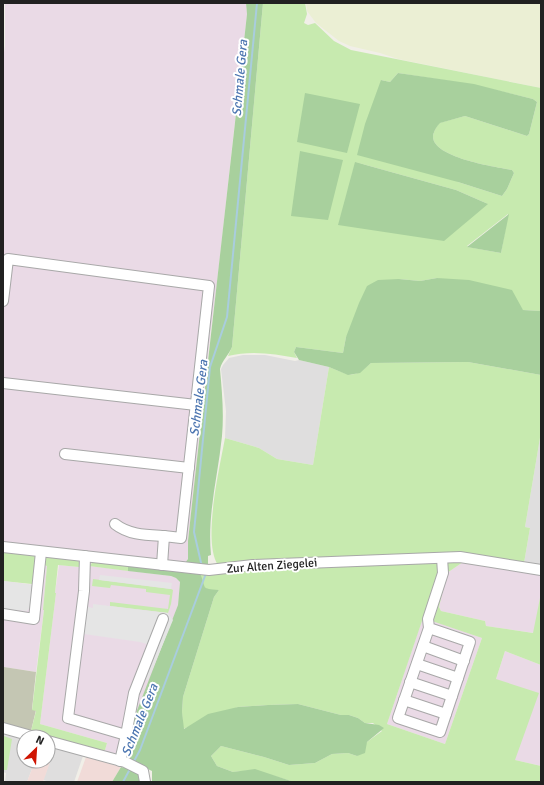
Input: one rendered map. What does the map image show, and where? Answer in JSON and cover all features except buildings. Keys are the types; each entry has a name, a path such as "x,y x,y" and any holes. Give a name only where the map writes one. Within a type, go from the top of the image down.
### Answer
{"street":[{"path":"3,301 8,259 209,286 181,538 133,534 115,524"},
{"path":"3,383 196,405"},
{"path":"65,454 189,468"},
{"path":"162,565 164,536"},
{"name":"Zur Alten Ziegelei","path":"3,547 209,570 253,565 460,557 541,570"},
{"path":"3,614 34,619 41,552"},
{"path":"85,556 84,591 68,718 126,735"},
{"path":"429,628 470,642 440,732 398,718 429,628 428,619 443,573 442,558"},
{"path":"123,762 126,735 134,693 163,619"},
{"path":"422,646 464,660"},
{"path":"417,664 458,678"},
{"path":"410,682 452,696"},
{"path":"404,700 446,714"},
{"path":"3,728 16,732"},
{"path":"56,743 123,762 138,768 143,771 145,782"}],"shaded area":[{"path":"5,3 246,3 247,14 188,541 188,559 181,570 128,565 90,566 171,576 180,582 178,605 125,758 100,751 105,750 107,743 40,724 59,565 79,567 80,564 44,565 47,566 44,610 36,672 4,667 3,671 3,581 33,585 3,552 3,59 5,46"},
{"path":"306,3 541,3 541,88 398,59 350,46 339,41 316,23 307,11"},
{"path":"243,355 265,355 295,361 299,360 329,367 313,465 277,459 259,448 225,438 226,411 221,369 229,358"},
{"path":"541,432 541,566 524,563 530,528 525,527"},
{"path":"463,562 540,575 541,570 541,593 534,633 486,626 485,621 441,611 439,607 447,573"},
{"path":"100,575 172,583 171,589 99,580"},
{"path":"3,581 33,585 30,607 27,611 3,609"},
{"path":"93,604 168,613 173,620 148,680 137,677 150,645 140,642 84,634 88,607 93,608"},
{"path":"423,617 482,638 445,744 387,724"},
{"path":"505,651 541,665 541,766 515,760 496,679"},
{"path":"4,667 36,672 32,709 36,710 31,729 24,729 3,723"},
{"path":"3,733 16,737 16,769 32,769 27,782 5,782 6,773 3,772"},
{"path":"56,748 83,756 74,782 50,782 43,780 47,769 56,769"},
{"path":"86,757 121,767 112,782 77,782"},
{"path":"32,769 48,769 43,782 27,782"}],"green space":[{"path":"246,3 263,3 232,347 220,369 223,427 210,525 211,555 208,556 208,565 185,563 188,559 188,541 247,14"},
{"path":"263,3 305,3 307,14 304,23 308,25 315,23 334,41 351,50 541,88 541,311 523,310 437,278 420,281 399,279 346,337 343,353 296,347 294,352 297,358 254,353 228,356 232,347","holes":["398,73 474,85 533,99 537,102 529,134 527,136 465,116 439,123 434,131 433,137 436,144 444,151 454,156 480,164 512,170 514,173 502,196 458,182 381,80 390,82","355,162 456,190 488,204","508,214 501,253 467,246"]},
{"path":"398,73 474,84 533,99 537,102 529,134 527,136 465,116 440,123 436,127 433,137 436,144 444,151 454,156 480,164 512,170 514,173 502,196 458,182 357,155 365,124 381,80 390,82"},
{"path":"305,93 360,104 347,153 297,142"},
{"path":"300,151 343,160 328,220 291,216"},
{"path":"355,162 456,190 488,204 444,241 338,225"},
{"path":"509,214 501,253 467,247"},
{"path":"437,278 469,280 512,290 523,310 541,311 541,375 468,362 371,363 360,373 348,375 329,367 299,360 294,352 296,347 343,353 346,337 367,286 378,280 399,279 420,281"},
{"path":"468,362 541,375 541,432 525,527 530,528 524,563 470,554 463,562 447,573 439,607 441,611 485,621 486,626 533,633 541,593 541,665 505,651 496,679 539,693 515,760 541,766 541,782 294,782 255,770 233,772 217,766 211,756 221,746 289,765 315,763 332,754 348,753 357,756 367,742 382,731 373,723 365,723 358,718 349,715 341,715 298,704 238,707 183,729 183,697 214,597 219,590 207,590 203,586 200,573 218,565 214,554 212,522 216,484 225,438 259,448 277,459 313,465 329,367 347,374 356,374 371,363","holes":["423,618 482,638 445,744 387,724"]},
{"path":"3,552 34,556 37,560 34,588 32,584 3,581"},
{"path":"47,557 77,559 80,564 79,567 58,565 40,724 107,743 105,750 100,751 56,738 56,729 32,729 36,711 32,710 44,610 47,566 44,565 44,561"},
{"path":"94,561 128,565 128,571 89,566"},
{"path":"128,565 200,573 206,588 219,590 214,597 183,697 182,712 184,729 208,714 238,707 298,704 341,715 349,715 358,718 365,723 379,725 384,728 367,742 365,753 357,756 348,753 332,754 315,763 289,765 221,746 211,756 217,766 233,772 255,769 294,782 152,782 152,771 125,758 131,726 178,605 180,582 171,576 128,571"},
{"path":"93,579 171,589 173,590 168,613 110,606 110,602 168,609 170,595 146,592 146,589 111,585 110,588 92,586"},
{"path":"4,736 12,739 7,770 3,770"},
{"path":"121,767 137,771 141,782 112,782"}],"waterway":[{"name":"Schmale Gera","path":"202,567 194,532 210,367 227,317 257,3"},
{"name":"Schmale Gera","path":"133,763 140,750 205,576 204,573"},
{"name":"Schmale Gera","path":"123,782 130,769"}]}
